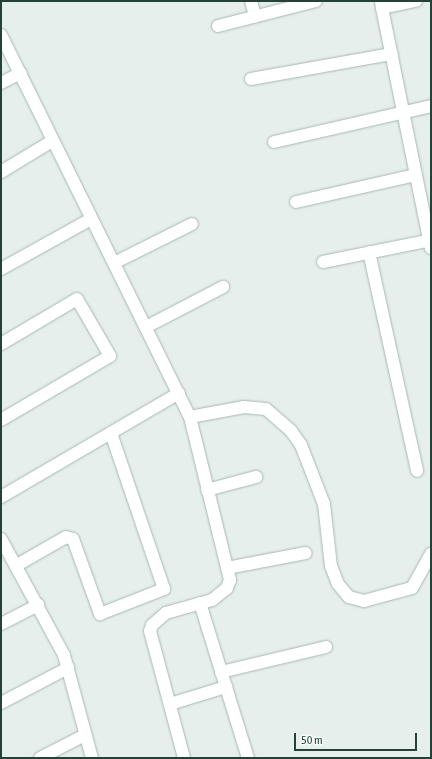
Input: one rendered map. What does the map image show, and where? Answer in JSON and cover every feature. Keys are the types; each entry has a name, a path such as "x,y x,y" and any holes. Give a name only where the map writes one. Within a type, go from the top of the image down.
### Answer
{"street":[{"path":"251,1 255,16"},
{"path":"218,26 316,1"},
{"path":"323,262 369,252 430,242 382,4 416,1"},
{"path":"1,35 21,72 52,141 190,417 227,568 228,588 200,603 166,613 152,625 184,758"},
{"path":"252,79 392,54"},
{"path":"1,83 21,72"},
{"path":"274,142 403,111 431,106"},
{"path":"1,172 52,141"},
{"path":"296,202 416,175"},
{"path":"1,269 91,219"},
{"path":"114,263 192,224"},
{"path":"369,252 417,471"},
{"path":"146,327 223,287"},
{"path":"1,344 77,299 110,356 1,420"},
{"path":"1,496 179,393"},
{"path":"190,417 244,407 266,409 291,431 301,445 324,504 331,566 338,584 349,597 364,601 412,588 431,554"},
{"path":"17,565 66,537 73,539 100,614 164,589 111,433"},
{"path":"207,490 256,477"},
{"path":"1,539 17,565 38,605 68,668 92,758"},
{"path":"227,568 306,553"},
{"path":"200,603 248,758"},
{"path":"1,624 38,605"},
{"path":"221,672 326,647"},
{"path":"1,703 68,668"},
{"path":"170,704 226,687"},
{"path":"40,758 85,735"}]}
